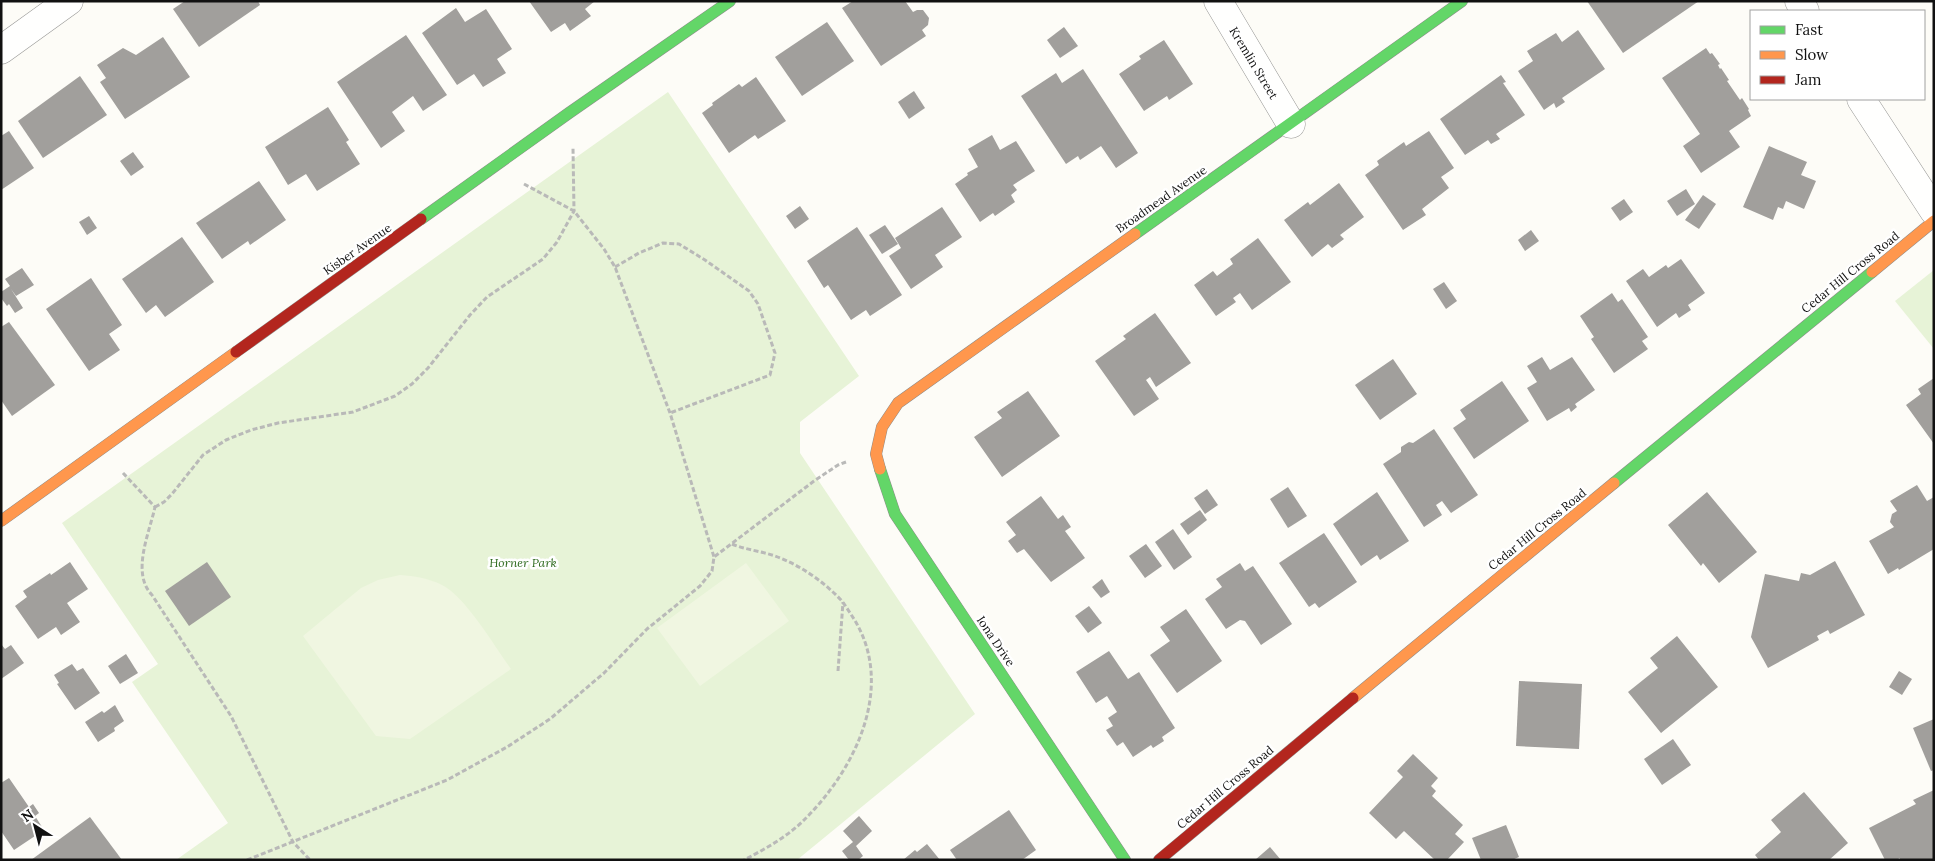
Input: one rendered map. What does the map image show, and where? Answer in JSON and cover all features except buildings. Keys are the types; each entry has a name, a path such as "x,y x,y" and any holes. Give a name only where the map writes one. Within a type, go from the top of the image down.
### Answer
{"street":[{"path":"1,50 69,1"},
{"name":"Kisber Avenue","path":"1,521 570,113 730,1"},
{"name":"Kremlin Street","path":"1218,1 1291,124"},
{"name":"Broadmead Avenue","path":"882,427 898,403 1462,1"},
{"path":"1863,100 1934,210"},
{"name":"Cedar Hill Cross Road","path":"1159,860 1428,636 1934,221"},
{"name":"Iona Drive","path":"882,427 876,454 895,514 1125,860"}],"path":[{"path":"310,860 293,842 231,716 152,595 145,588 141,574 142,563 155,507 172,494 203,455 226,440 251,430 278,424 353,412 394,396 412,384 428,368 487,297 543,259 557,242 574,212 574,160 570,113"},
{"path":"247,860 447,780 507,747 550,719 604,673 647,629 700,586 712,571 714,557 670,413 615,267 604,249 574,212 495,168"},
{"path":"615,267 663,242 679,244 750,291 758,304 775,353 770,375 670,413"},
{"path":"103,447 118,467 155,507"},
{"path":"714,557 838,465 876,454"},
{"path":"731,544 796,564 816,578 843,602 858,625 866,644 872,678 871,697 859,740 850,761 803,822 776,842 744,860"},
{"path":"838,671 843,602"}],"green space":[{"name":"Horner Park","path":"668,92 859,376 800,422 800,453 975,714 797,860 176,860 228,823 132,682 158,664 62,523"},
{"path":"1934,270 1934,349 1895,301"},
{"path":"746,563 789,621 700,686 657,628"},
{"path":"400,575 432,581 451,591 470,611 511,669 410,739 376,736 303,636 361,588 378,580"}],"traffic: fast":[{"path":"421,219 730,1"},
{"path":"1135,234 1462,1"},
{"path":"1614,483 1872,272"},
{"path":"880,469 895,514 1125,860"}],"traffic: slow":[{"path":"1872,272 1934,221"},
{"path":"880,469 876,454 882,427 898,403 1135,234"},
{"path":"1,521 236,352"},
{"path":"1353,698 1614,483"}],"traffic: jam":[{"path":"236,352 421,219"},
{"path":"1159,860 1353,698"}]}
